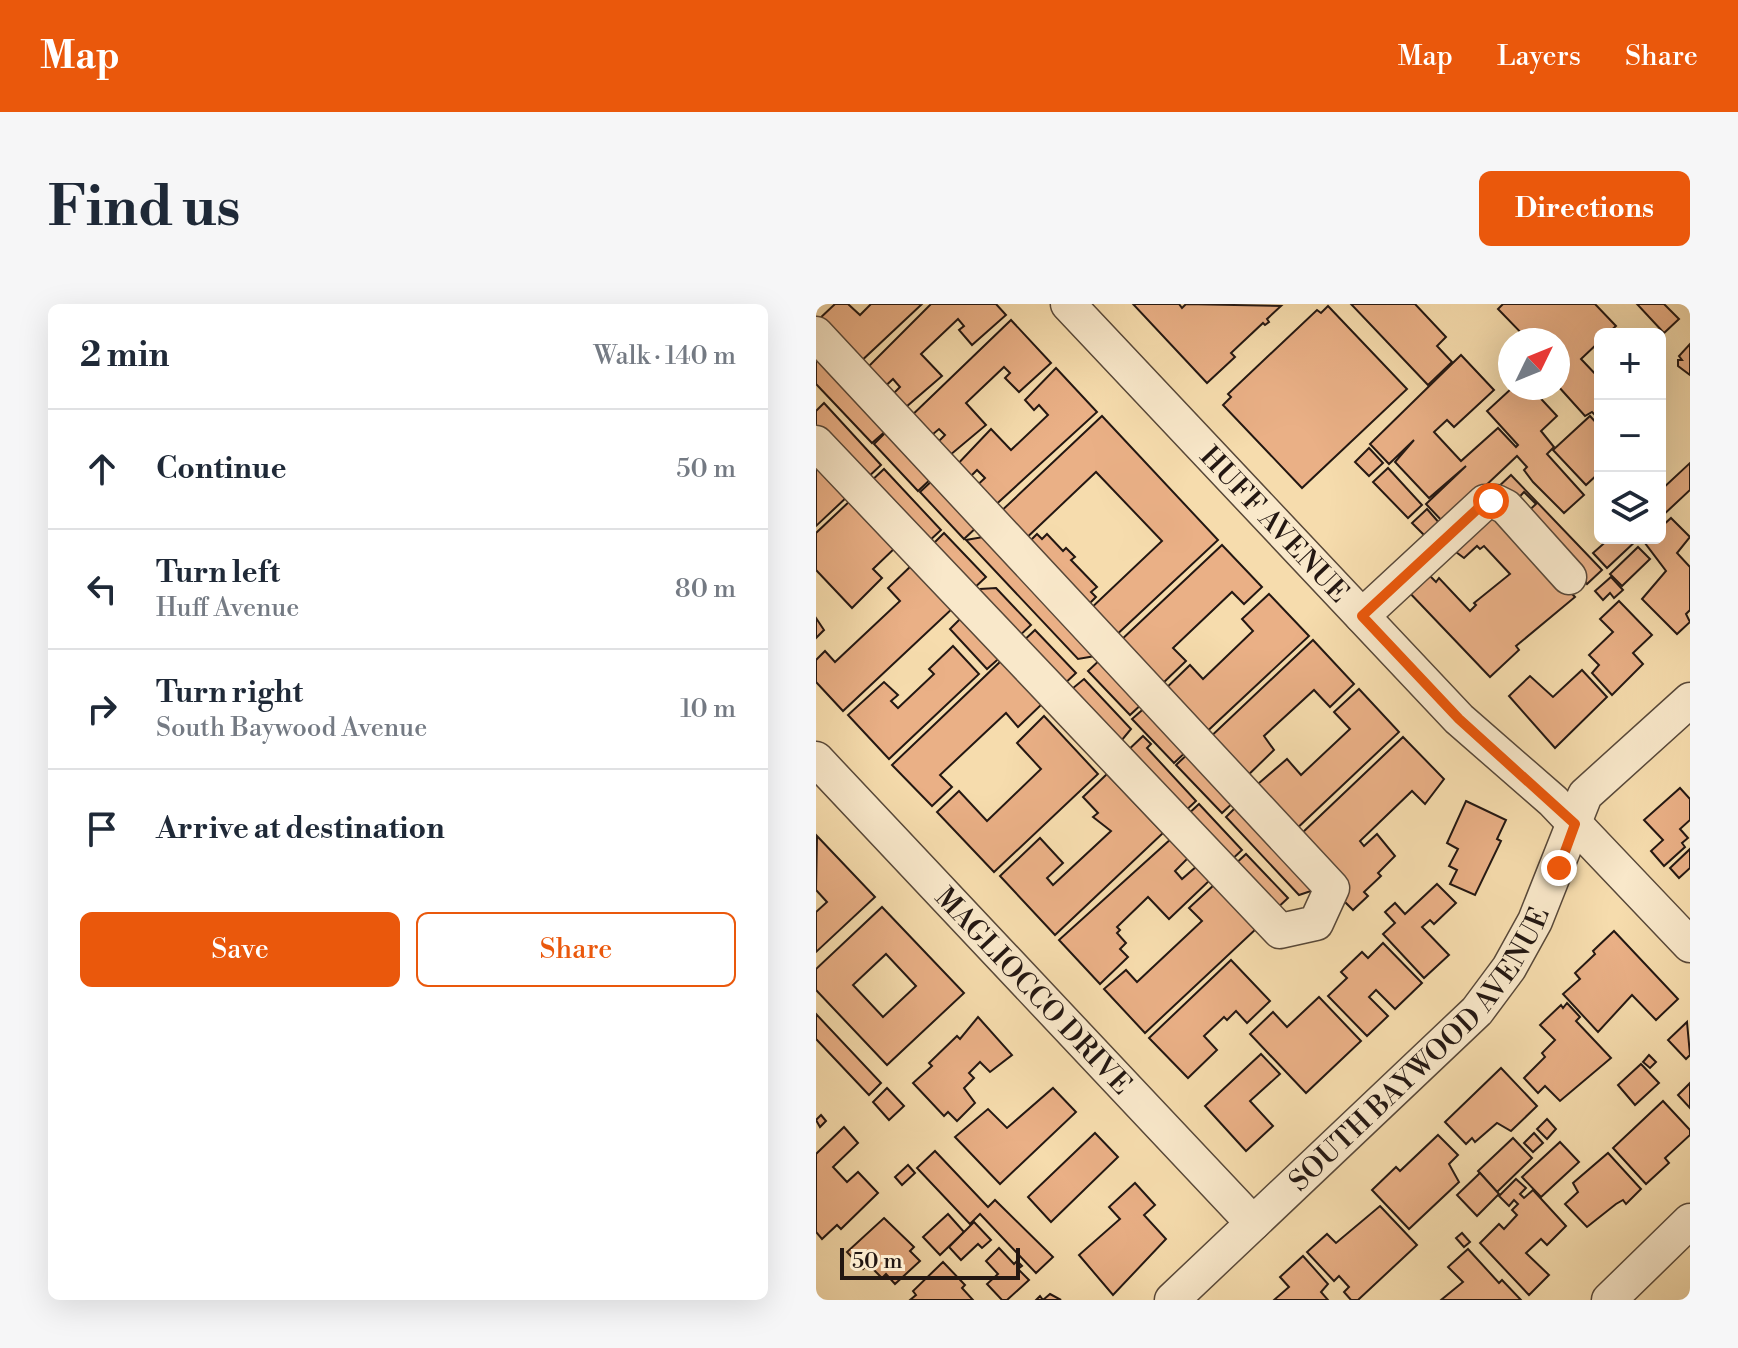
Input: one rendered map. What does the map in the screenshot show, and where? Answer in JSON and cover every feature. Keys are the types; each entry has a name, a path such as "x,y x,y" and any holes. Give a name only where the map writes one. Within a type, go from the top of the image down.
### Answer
{"street":[{"name":"HUFF AVENUE","path":"1068,304 1459,719 1575,824 1690,945"},
{"path":"816,334 1332,888 1316,923 1280,931 816,443"},
{"path":"1362,616 1485,502 1496,502 1506,507 1569,577"},
{"name":"SOUTH BAYWOOD AVENUE","path":"1172,1300 1477,1011 1509,968 1535,921 1585,795 1690,700"},
{"name":"MAGLIOCCO DRIVE","path":"816,759 1253,1223"},
{"path":"1609,1300 1690,1221"}],"building":[{"path":"835,304 848,304 860,315 871,304 922,304 857,365 817,321"},
{"path":"931,304 996,304 1006,315 972,345 959,330 964,326 958,319 921,354 942,376 899,413 887,400 900,387 893,379 879,392 862,373"},
{"path":"1133,304 1179,304 1182,308 1186,304 1281,306 1267,319 1269,322 1263,323 1231,353 1235,357 1207,383"},
{"path":"1351,304 1415,304 1446,337 1437,346 1452,362 1428,385"},
{"path":"1503,304 1595,304 1616,326 1594,328 1594,347 1581,359 1594,373 1594,414 1585,416 1570,399 1570,328 1516,328 1498,309"},
{"path":"1637,304 1664,304 1679,319 1666,331 1666,328 1659,328"},
{"path":"1328,306 1407,389 1302,488 1223,405 1231,397 1228,394 1317,310 1321,313"},
{"path":"1011,320 1051,363 1019,392 1005,378 1010,373 1004,367 966,403 986,425 943,461 931,449 945,435 939,429 926,440 907,420"},
{"path":"1690,344 1690,375 1678,366 1678,360 1682,360 1679,356"},
{"path":"816,354 888,429 872,443 816,384"},
{"path":"1461,355 1494,390 1454,427 1447,420 1434,432 1461,461 1498,428 1516,447 1518,445 1487,411 1499,400 1542,400 1557,416 1541,431 1554,447 1547,454 1584,495 1564,513 1533,482 1524,470 1527,467 1517,456 1445,524 1426,504 1466,466 1429,498 1395,462 1414,440 1389,464 1370,444"},
{"path":"1056,368 1097,412 990,510 972,490 985,478 977,470 964,483 952,470 991,429 1011,450 1048,415 1039,405 1034,410 1025,400"},
{"path":"824,403 881,465 866,479 816,426 816,411"},
{"path":"1102,416 1218,540 1112,639 1087,612 1162,541 1096,472 1020,544 995,517"},
{"path":"1590,416 1594,420 1594,478 1586,485 1553,450"},
{"path":"889,429 934,476 918,491 874,444"},
{"path":"1369,448 1383,463 1369,476 1355,462"},
{"path":"816,460 849,495 816,526"},
{"path":"1690,463 1690,490 1666,512 1666,485"},
{"path":"1388,468 1422,505 1408,518 1373,482"},
{"path":"884,469 941,530 927,543 869,483"},
{"path":"1511,475 1602,570 1587,584 1523,516 1536,504 1524,492 1512,505 1496,489"},
{"path":"935,478 979,525 964,539 920,492"},
{"path":"852,499 897,546 873,569 882,578 852,608 816,570 816,533"},
{"path":"1490,507 1575,597 1516,646 1519,650 1490,677 1405,588 1424,570 1436,582 1439,578 1470,611 1476,605 1474,603 1510,574 1484,546 1480,549 1477,546 1464,558 1452,549"},
{"path":"1427,509 1441,525 1427,538 1412,523"},
{"path":"1671,518 1690,537 1677,553 1690,567 1690,610 1686,614 1690,622 1677,634 1642,599 1666,571 1646,544 1666,544 1666,523"},
{"path":"944,533 986,577 971,591 930,547"},
{"path":"1037,534 1042,539 1047,534 1063,551 1066,548 1075,557 1071,560 1097,587 1091,592 1096,597 1085,608 1026,545"},
{"path":"983,537 1095,656 1078,659 966,540"},
{"path":"1603,544 1633,544 1607,568 1593,553"},
{"path":"1222,545 1262,587 1244,604 1232,592 1173,648 1186,661 1161,685 1119,642"},
{"path":"1638,547 1650,559 1622,586 1610,574"},
{"path":"913,564 954,607 843,711 816,682 816,660 825,651 835,662 900,601 888,588"},
{"path":"1611,577 1623,590 1614,598 1610,593 1603,600 1595,591"},
{"path":"996,588 1031,625 1016,639 974,594 980,589"},
{"path":"1269,594 1309,636 1200,738 1159,695 1190,665 1203,679 1253,631 1242,619"},
{"path":"1619,601 1652,635 1633,653 1643,664 1612,695 1592,673 1599,665 1589,655 1613,632 1600,619"},
{"path":"966,613 1004,654 987,669 950,629"},
{"path":"816,618 824,630 816,638"},
{"path":"1035,630 1076,673 1061,687 1020,644"},
{"path":"1313,640 1354,684 1330,707 1314,690 1264,736 1274,750 1242,781 1205,742"},
{"path":"953,646 979,674 889,759 848,715 884,682 898,695 891,701 898,708 934,674 929,669"},
{"path":"1103,657 1145,701 1130,715 1088,671"},
{"path":"1002,660 1043,703 1018,727 1006,713 940,775 952,787 932,806 892,765"},
{"path":"1582,670 1607,697 1555,748 1509,696 1530,676 1553,697"},
{"path":"1084,679 1131,729 1117,746 1067,693"},
{"path":"1359,689 1399,732 1292,833 1251,790 1287,759 1301,775 1350,729 1334,712"},
{"path":"1148,705 1189,749 1174,763 1132,719"},
{"path":"1044,716 1098,774 994,872 937,812 959,791 987,821 1041,769 1017,743"},
{"path":"1143,736 1151,744 1147,748 1196,801 1181,815 1124,754"},
{"path":"1403,737 1444,779 1425,804 1412,791 1360,841 1364,846 1377,834 1395,856 1378,873 1381,876 1364,892 1368,896 1353,910 1340,897 1300,835"},
{"path":"1191,751 1237,799 1222,813 1176,765"},
{"path":"1107,774 1163,833 1055,935 1000,876 1040,838 1063,863 1047,878 1053,885 1111,831 1093,817 1098,813 1083,797"},
{"path":"1680,788 1690,799 1690,820 1680,829 1688,838 1682,843 1685,847 1664,866 1651,851 1663,840 1644,820"},
{"path":"1466,801 1506,820 1497,839 1501,841 1475,895 1450,884 1457,870 1449,866 1458,849 1447,843"},
{"path":"1240,803 1311,878 1311,891 1299,895 1226,817"},
{"path":"1199,804 1242,850 1227,864 1184,818"},
{"path":"817,836 875,897 816,952 816,912 827,902 816,890"},
{"path":"1172,838 1189,857 1175,871 1182,879 1197,866 1210,880 1169,919 1148,897 1117,927 1120,930 1117,933 1126,943 1120,949 1128,957 1100,984 1059,940"},
{"path":"1690,849 1690,868 1679,878 1670,868"},
{"path":"1246,854 1288,898 1273,912 1231,868"},
{"path":"1215,884 1257,928 1145,1033 1104,989 1126,970 1137,982 1202,921 1189,908"},
{"path":"1437,884 1456,903 1434,924 1430,920 1422,927 1449,955 1424,978 1383,934 1395,923 1385,912 1395,903 1405,914"},
{"path":"882,907 964,993 887,1065 816,990 816,969","holes":["886,954 916,986 883,1017 853,985"]},
{"path":"1614,931 1678,999 1656,1020 1632,995 1598,1032 1563,994 1580,979 1575,973"},
{"path":"1383,943 1422,983 1395,1009 1376,990 1369,997 1388,1016 1367,1036 1328,996 1347,978 1341,972 1362,952 1368,958"},
{"path":"1231,960 1270,1001 1247,1023 1236,1011 1227,1020 1224,1017 1204,1036 1217,1050 1188,1078 1149,1038"},
{"path":"1319,997 1361,1041 1306,1093 1250,1034 1273,1012 1287,1027"},
{"path":"1567,1003 1580,1017 1576,1021 1611,1058 1560,1101 1545,1086 1538,1093 1524,1078 1545,1057 1542,1053 1555,1040 1540,1025"},
{"path":"816,1014 881,1083 869,1095 816,1039"},
{"path":"978,1017 1012,1055 990,1072 980,1062 969,1073 974,1078 964,1088 975,1103 957,1121 948,1112 944,1116 913,1083 932,1066 929,1063 957,1036 960,1039"},
{"path":"1687,1022 1690,1055 1686,1059 1668,1040"},
{"path":"1261,1054 1280,1074 1250,1101 1273,1126 1246,1151 1205,1106"},
{"path":"1649,1055 1656,1062 1650,1068 1643,1062"},
{"path":"1641,1064 1659,1083 1635,1105 1618,1085"},
{"path":"1501,1068 1537,1106 1511,1131 1497,1123 1475,1142 1472,1138 1466,1144 1445,1122"},
{"path":"1690,1083 1690,1108 1678,1095"},
{"path":"887,1088 904,1106 889,1120 873,1102"},
{"path":"1053,1088 1076,1112 1000,1184 955,1137 988,1109 1007,1128"},
{"path":"1663,1101 1690,1130 1690,1135 1665,1158 1669,1163 1646,1184 1613,1148"},
{"path":"821,1115 826,1121 820,1127 816,1120"},
{"path":"1547,1119 1556,1129 1547,1139 1537,1129"},
{"path":"844,1127 858,1143 833,1167 847,1182 858,1172 878,1193 841,1229 837,1225 822,1239 816,1232 816,1154"},
{"path":"1095,1133 1118,1157 1051,1222 1028,1197"},
{"path":"1534,1133 1543,1143 1533,1152 1524,1143"},
{"path":"1438,1135 1458,1155 1449,1164 1459,1182 1409,1229 1372,1190 1396,1167 1400,1171"},
{"path":"1513,1138 1532,1158 1497,1192 1478,1171"},
{"path":"1560,1142 1579,1162 1541,1197 1522,1177"},
{"path":"935,1151 988,1207 995,1200 1053,1257 1036,1273 980,1214 970,1224 917,1168"},
{"path":"1608,1153 1641,1189 1626,1204 1623,1200 1616,1204 1587,1227 1565,1204 1578,1192 1573,1183"},
{"path":"908,1165 915,1173 902,1185 895,1177"},
{"path":"1480,1173 1499,1194 1477,1216 1457,1195"},
{"path":"1516,1179 1526,1188 1520,1194 1524,1198 1533,1190 1566,1226 1547,1245 1541,1239 1526,1253 1549,1275 1529,1295 1480,1243 1499,1224 1504,1229 1517,1215 1512,1210 1518,1204 1514,1200 1509,1206 1499,1196"},
{"path":"1135,1183 1155,1205 1144,1215 1166,1239 1113,1295 1079,1255 1120,1219 1109,1207"},
{"path":"1380,1206 1417,1245 1358,1300 1351,1300 1344,1292 1349,1287 1339,1276 1334,1281 1307,1252 1327,1234 1336,1243"},
{"path":"948,1214 964,1232 940,1255 923,1237"},
{"path":"884,1218 914,1247 910,1251 920,1261 895,1284 886,1274 882,1278 868,1264 863,1269 847,1252"},
{"path":"974,1222 991,1240 982,1248 978,1244 961,1260 949,1247"},
{"path":"1462,1233 1470,1242 1464,1247 1456,1238"},
{"path":"999,1248 1014,1264 1017,1261 1022,1266 1018,1269 1029,1280 1007,1300 1002,1300 987,1284 998,1274 986,1261"},
{"path":"1468,1249 1499,1283 1502,1280 1521,1300 1441,1300 1463,1282 1448,1267"},
{"path":"1303,1256 1328,1284 1321,1292 1328,1300 1274,1300 1289,1287 1280,1277"},
{"path":"943,1262 965,1285 962,1288 973,1300 910,1300 916,1295 913,1291"},
{"path":"1050,1294 1061,1300 1043,1300"}],"route":[{"path":"1491,501 1485,502 1362,616 1459,719 1575,824 1559,868"}]}
